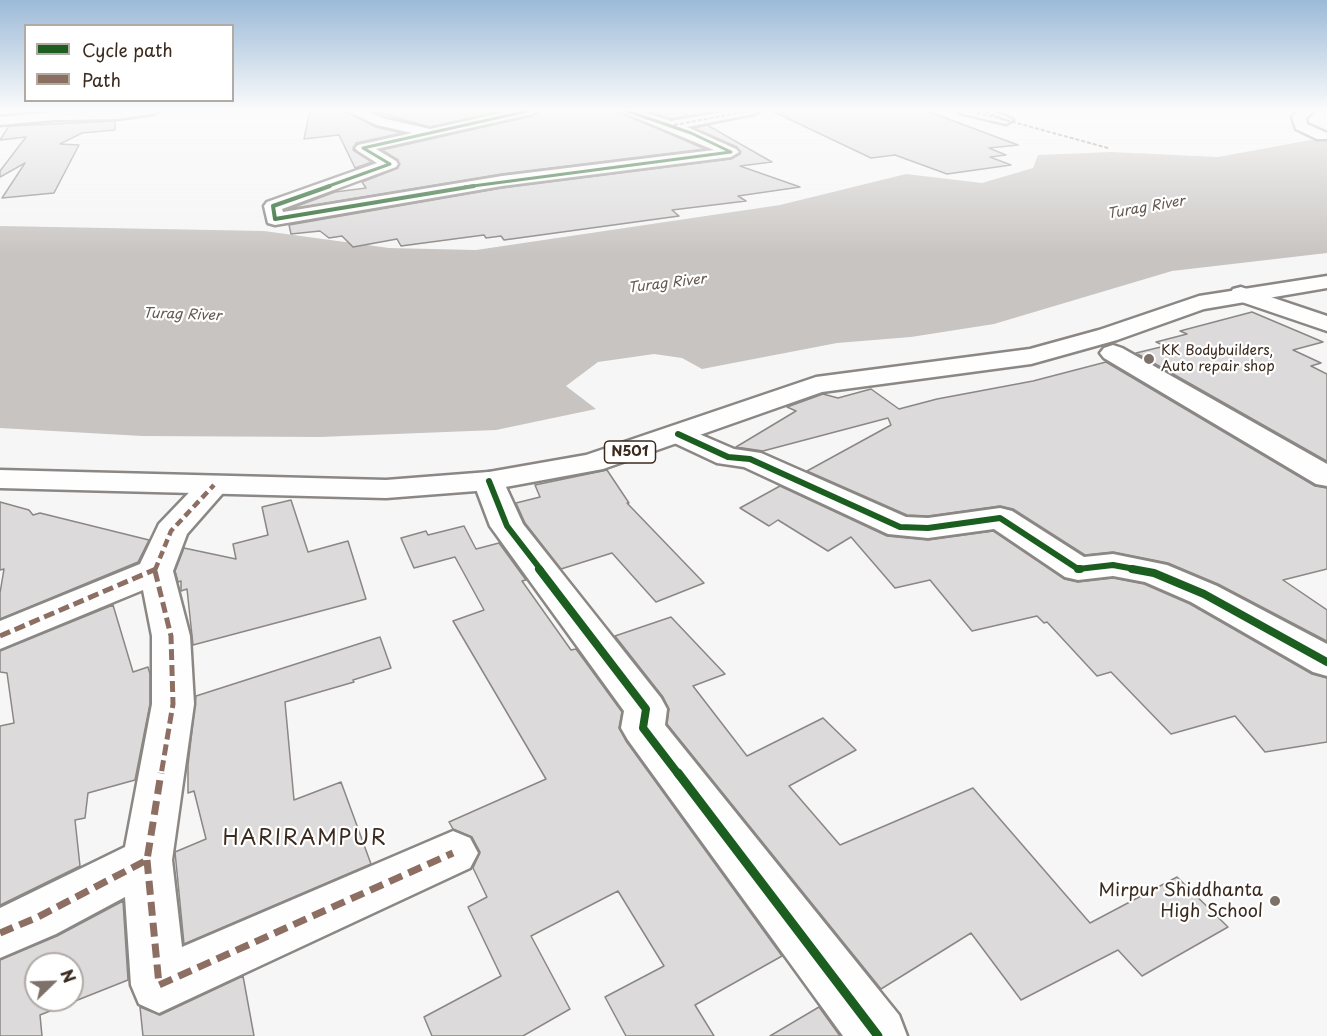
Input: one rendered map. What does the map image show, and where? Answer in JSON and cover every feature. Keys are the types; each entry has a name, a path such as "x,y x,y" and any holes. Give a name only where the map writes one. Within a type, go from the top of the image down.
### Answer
{"main road":[{"path":"380,158 390,164 273,206 274,219 502,181 680,158"},
{"name":"N501","path":"0,479 386,489 489,481 592,463 816,385 1031,356 1108,335 1199,303 1242,294 1327,282"},
{"path":"1242,294 1327,324"},
{"path":"1113,353 1327,477"},
{"path":"678,434 728,457 750,459 900,527 928,528 1000,518 1077,568 1113,566 1154,573 1204,594 1327,662"},
{"path":"489,481 507,526 645,709 643,728 878,1036"},
{"path":"214,486 171,531 155,572 161,588 171,636 173,704 147,860 159,985 453,853"},
{"path":"0,636 155,572"},
{"path":"0,933 147,860"}],"water":[{"name":"Turag River","path":"1037,158 1327,158 1327,253 1172,271 994,324 911,337 837,343 702,369 682,358 654,354 598,362 566,386 596,409 496,430 320,437 142,436 0,428 0,226 264,231 389,248 476,250 780,205 906,174 982,183 1033,168"}],"building":[{"path":"10,158 72,158 54,193 2,198 25,163 0,177 0,171"},
{"path":"350,158 366,158 372,162 355,168"},
{"path":"395,158 629,158 502,174 289,209 335,192 366,188 362,182 398,168 398,160"},
{"path":"766,158 772,162 740,166 800,187 738,196 746,201 672,210 679,216 504,240 501,236 486,238 484,235 401,246 397,239 353,247 342,236 329,238 320,231 291,234 289,225 502,188 731,159"},
{"path":"904,158 994,158 1011,165 947,174"},
{"path":"1252,312 1323,342 1293,350 1321,363 1311,366 1327,374 1327,461 1136,353 1165,346 1156,342 1187,334 1180,331"},
{"path":"1106,362 1315,486 1327,488 1327,569 1283,580 1327,610 1327,641 1218,584 1168,563 1113,552 1085,555 1013,509 1000,506 928,516 907,515 807,471 891,425 888,418 763,451 736,447 796,411 787,407 823,394 838,398 871,389 899,409 937,399 1033,381"},
{"path":"607,470 629,503 627,503 704,583 656,602 612,553 561,569 525,523 516,503 540,497 535,485"},
{"path":"780,486 887,536 928,540 993,531 1064,579 1078,582 1113,578 1144,584 1190,604 1312,674 1327,678 1327,742 1265,752 1235,716 1171,734 1111,672 1097,676 1047,622 1044,623 1037,616 972,631 930,580 895,588 851,537 828,551 778,520 769,526 740,508"},
{"path":"291,500 308,552 348,541 366,599 193,645 187,589 181,591 181,581 178,582 175,571 184,548 236,559 233,544 268,535 262,507"},
{"path":"0,502 29,510 33,515 40,513 149,540 138,562 0,619 0,593 4,569 0,570"},
{"path":"464,526 476,549 499,543 526,580 522,581 571,650 576,649 622,712 619,728 626,741 782,956 695,1005 714,1036 626,1036 605,997 664,966 618,891 531,936 570,1009 523,1036 432,1036 424,1017 501,976 468,907 487,897 473,868 480,852 472,837 453,829 449,822 546,779 453,621 484,610 455,557 414,568 401,538 426,531 428,535"},
{"path":"113,605 133,672 148,667 150,674 150,704 135,780 88,793 85,818 75,820 80,866 0,905 0,726 14,723 7,673 0,672 0,651"},
{"path":"671,617 725,674 693,686 747,756 823,718 856,750 789,786 840,845 973,788 1090,923 1177,877 1228,927 1142,976 1118,950 1021,1000 971,933 881,989 667,724 669,709 663,697 615,636"},
{"path":"380,637 391,668 353,680 354,682 285,702 294,800 341,782 371,864 184,944 175,852 206,839 194,791 188,793 188,765 196,696"},
{"path":"123,901 128,980 84,998 84,952 24,952 24,1012 48,1012 40,1015 42,1036 0,1036 0,960 57,936"},
{"path":"243,976 254,1036 143,1036 140,1007 160,1015"},
{"path":"819,1007 840,1036 770,1036"}],"marked path":[{"path":"0,636 155,571 171,531 214,485"},
{"path":"0,933 38,917 147,860 173,704 171,636 155,571"},
{"path":"147,860 159,985 453,853"}],"cycle path":[{"path":"380,158 390,164 273,206 275,219 502,181 681,158"},
{"path":"678,434 728,457 750,459 900,527 928,528 1000,518 1078,569 1113,565 1154,573 1204,594 1327,662"},
{"path":"489,481 507,526 646,709 643,728 878,1036"}],"place":[{"name":"KK Bodybuilders, Auto repair shop","path":"1149,359"},
{"name":"Mirpur Shiddhanta High School","path":"1275,901"}],"district":[{"name":"HARIRAMPUR","path":"305,839"}]}
